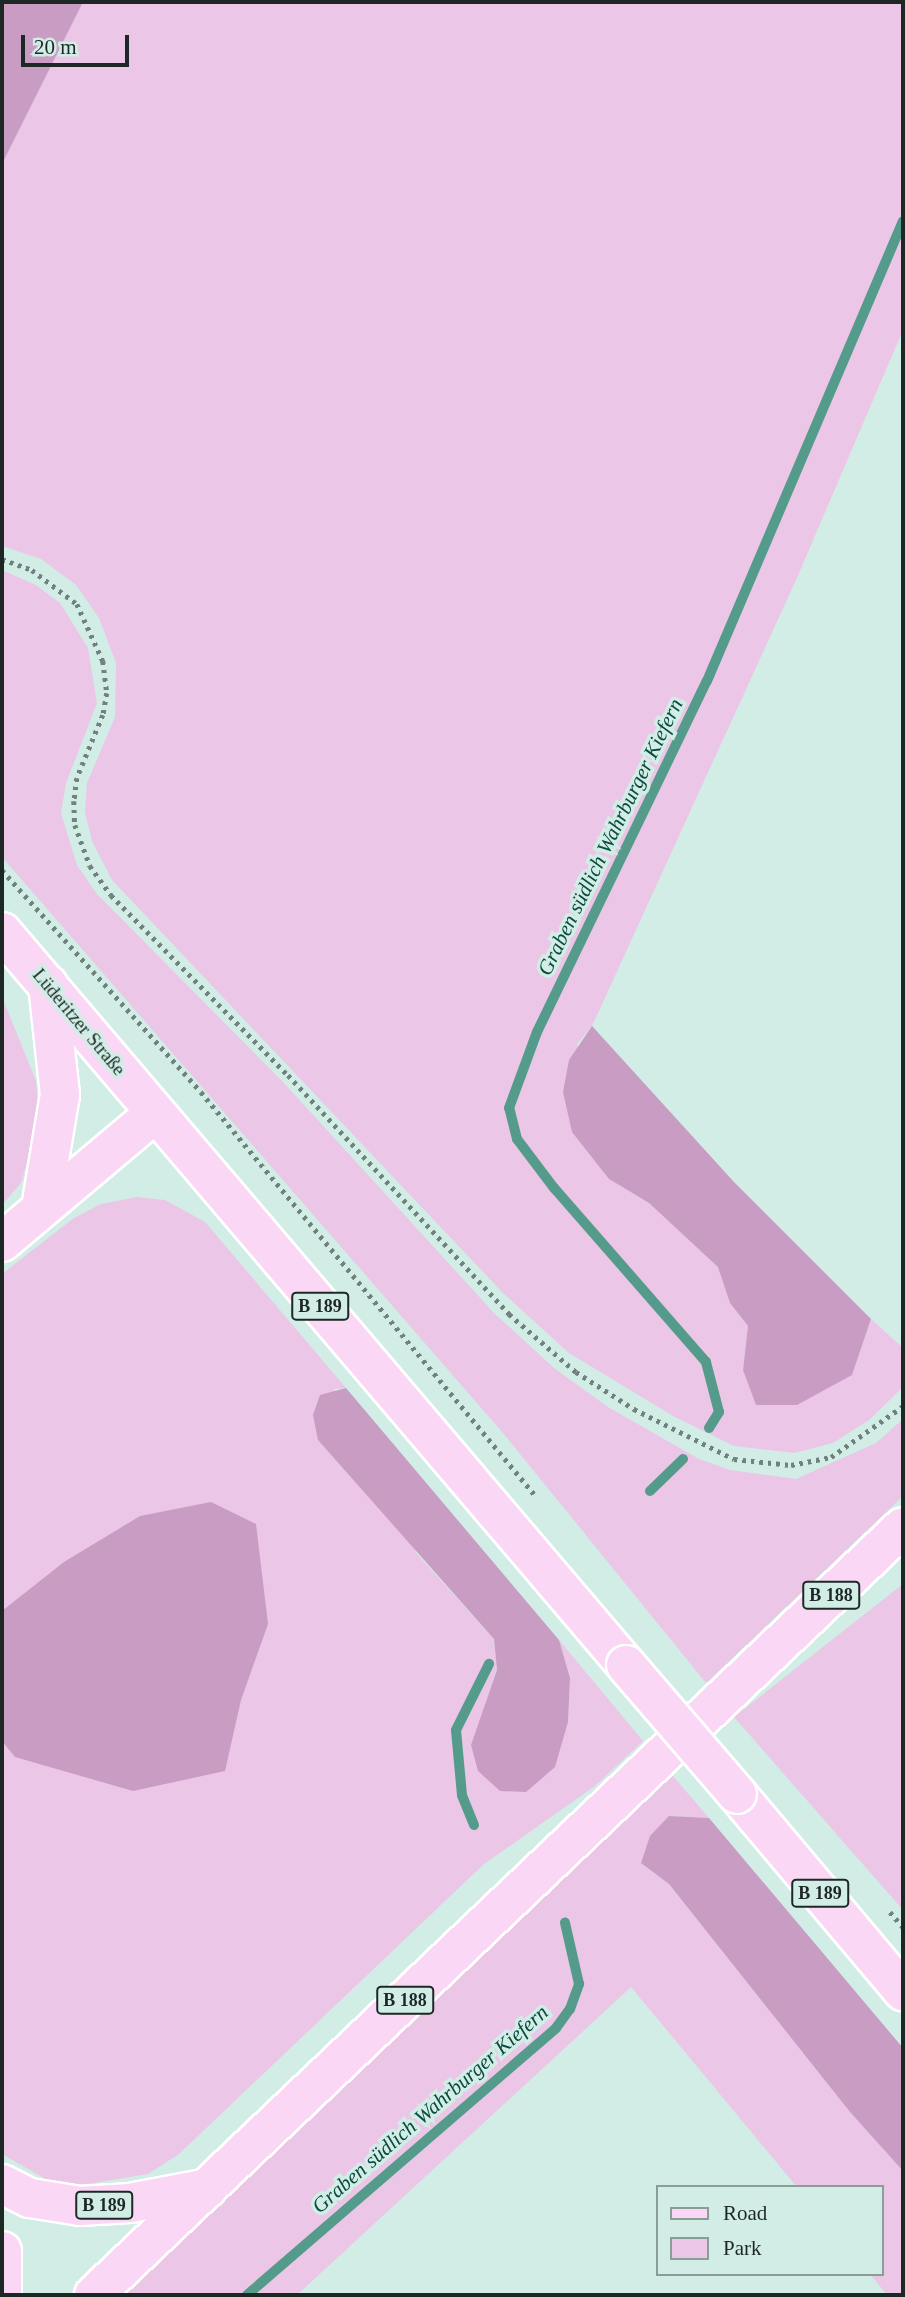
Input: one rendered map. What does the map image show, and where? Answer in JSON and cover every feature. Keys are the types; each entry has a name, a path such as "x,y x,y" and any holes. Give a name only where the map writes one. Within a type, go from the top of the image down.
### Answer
{"main road":[{"name":"Lüderitzer Straße","path":"2,932 155,1113"},
{"path":"41,1208 60,1095 48,985"},
{"path":"2,1242 155,1113"},
{"name":"B 189","path":"155,1113 903,1991"},
{"name":"B 188","path":"208,2188 903,1527"},
{"name":"B 189","path":"2,2184 30,2198 80,2206 130,2203 208,2188"},
{"name":"B 189","path":"94,2295 208,2188"},
{"path":"2,2250 2,2295"}],"path":[{"path":"2,559 32,570 76,604 103,661 107,693 103,715 77,778 75,801 75,825 90,866 111,895 288,1075 509,1314 576,1372 634,1409 734,1459 791,1465 831,1457 903,1406"},
{"path":"2,870 201,1091 539,1500"}],"green space":[{"path":"83,2 903,2 903,330 796,580 592,1026 577,1044 609,1179 649,1203 719,1267 730,1303 748,1326 743,1370 852,1375 871,1319 903,1348 903,1387 869,1420 833,1443 794,1453 734,1446 673,1416 569,1353 503,1293 112,880 92,841 85,812 87,783 115,717 116,663 99,618 76,585 41,559 2,546 2,164"},
{"path":"2,570 36,585 60,603 88,648 97,703 66,783 61,813 77,865 96,893 283,1082 494,1313 554,1368 608,1407 699,1459 730,1470 796,1479 876,1443 903,1419 903,1496 706,1683 503,1433 2,857"},
{"path":"2,997 36,1081 39,1123 21,1183 2,1205"},
{"path":"137,1197 165,1200 205,1222 346,1388 334,1389 417,1554 494,1639 497,1670 485,1705 568,1722 570,1678 559,1640 643,1741 595,1786 484,1864 179,2154 148,2174 75,2186 49,2181 2,2154 2,1274 74,1218 101,1204"},
{"path":"903,1584 903,1910 734,1717"},
{"path":"672,1775 709,1818 669,1816 641,1863 669,1884 850,2112 903,2171 903,2295 887,2295 872,2276 884,2276 884,2185 795,2185 631,1987 297,2295 125,2295"}],"shaded area":[{"path":"2,2 83,2 2,164"},
{"path":"592,1026 734,1182 871,1319 852,1375 797,1405 756,1405 743,1370 748,1326 730,1303 718,1267 649,1203 609,1179 572,1132 563,1092 569,1060"},
{"path":"346,1388 559,1640 570,1678 568,1722 555,1767 526,1792 500,1791 478,1771 471,1745 497,1670 494,1639 318,1440 313,1415 320,1395"},
{"path":"211,1502 256,1524 268,1624 241,1700 225,1771 133,1791 15,1757 2,1741 2,1611 64,1562 140,1516"},
{"path":"669,1816 709,1818 903,2048 903,2171 850,2112 669,1884 641,1863 650,1836"}],"waterway":[{"name":"Graben südlich Wahrburger Kiefern","path":"709,1428 719,1412 706,1362 554,1188 517,1139 509,1108 537,1032 707,681 903,221"},
{"name":"Graben südlich Wahrburger Kiefern","path":"650,1491 683,1459"},
{"name":"Graben südlich Wahrburger Kiefern","path":"474,1825 462,1795 456,1730 489,1664"},
{"name":"Graben südlich Wahrburger Kiefern","path":"247,2295 556,2028 570,2009 579,1984 565,1923"}]}
